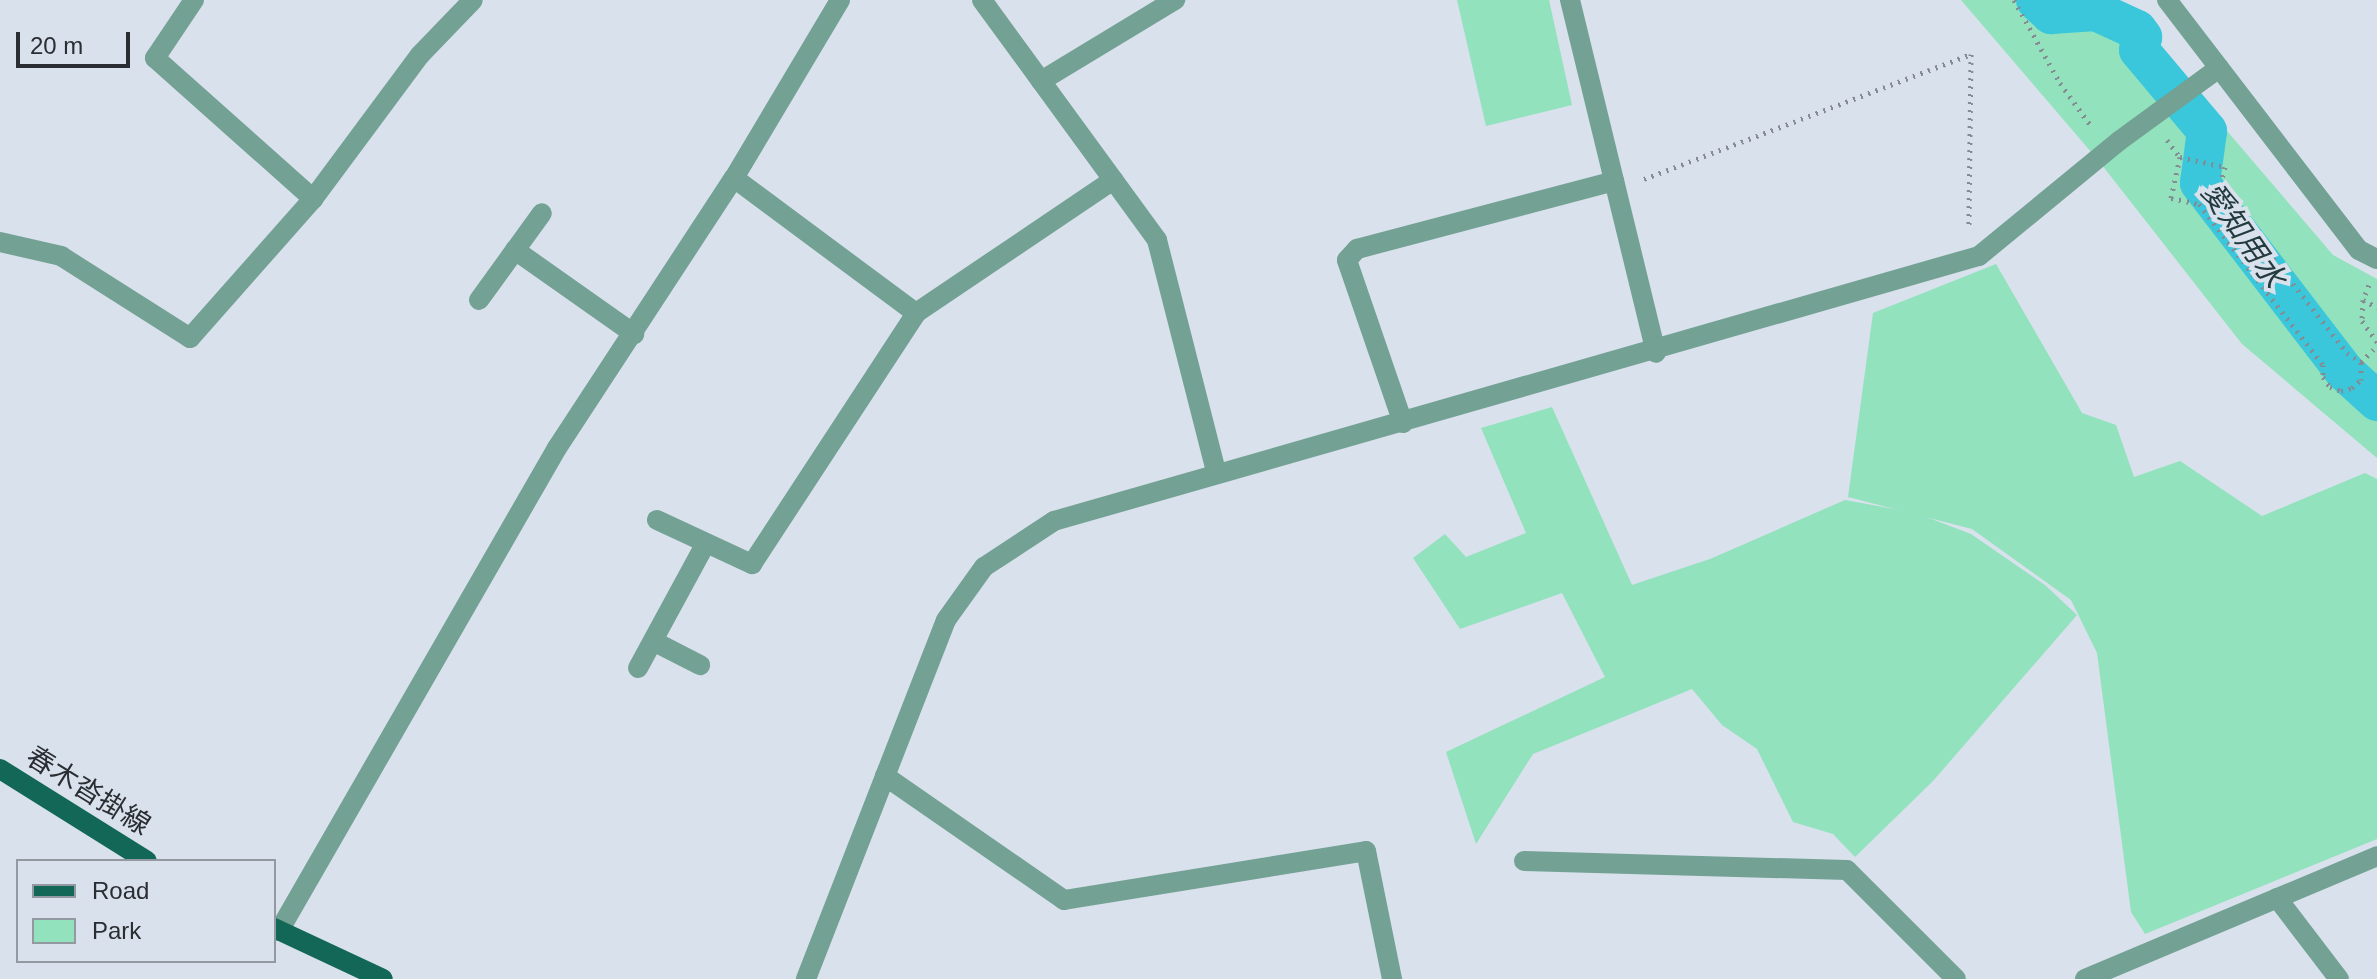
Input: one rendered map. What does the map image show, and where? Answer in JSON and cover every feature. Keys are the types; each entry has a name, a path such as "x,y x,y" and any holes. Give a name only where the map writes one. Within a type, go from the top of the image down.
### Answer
{"main road":[{"name":"春木沓掛線","path":"0,769 144,859"},
{"path":"277,929 383,979"}],"street":[{"path":"194,0 155,58 313,199"},
{"path":"0,242 61,256 190,338 313,199 420,55 473,0"},
{"path":"277,929 549,462 734,178 840,0"},
{"path":"982,0 1157,240 1216,472"},
{"path":"1041,81 1175,0"},
{"path":"1570,0 1622,183 1656,353"},
{"path":"2167,0 2212,72 2359,250 2377,259"},
{"path":"806,979 946,620 984,567 1054,521 1216,472 1656,353 1979,256 2114,145 2212,72"},
{"path":"734,178 916,313"},
{"path":"657,520 752,564 916,313 1113,180"},
{"path":"1403,423 1347,260 1357,249 1622,183"},
{"path":"479,300 542,213"},
{"path":"515,250 634,334"},
{"path":"638,668 706,543"},
{"path":"653,641 700,665"},
{"path":"885,776 1064,900 1366,851 1392,979"},
{"path":"2085,979 2377,856"},
{"path":"1524,861 1847,870 1956,979"},
{"path":"2277,898 2339,979"}],"path":[{"path":"2014,0 2060,83 2114,145"},
{"path":"1622,183 1971,54 1966,221 1979,256"},
{"path":"2150,117 2180,157 2225,167 2219,189 2347,353 2361,362"},
{"path":"2180,157 2171,198 2199,204 2323,365 2323,377 2330,387 2341,391 2352,388 2361,380 2361,362 2377,344 2362,321 2363,300"}],"green space":[{"path":"1457,0 1549,0 1572,105 1486,126"},
{"path":"1961,0 2115,0 2333,255 2377,279 2377,458 2242,344 2098,160"},
{"path":"1996,264 2082,413 2116,425 2134,477 2180,461 2262,516 2365,473 2377,479 2377,839 2145,934 2131,912 2097,653 2071,600 1972,529 1848,497 1873,313"},
{"path":"1552,407 1632,585 1710,559 1845,500 1916,513 1971,534 2045,585 2077,615 1933,781 1855,857 1833,834 1793,822 1757,749 1722,725 1692,689 1533,754 1476,844 1446,752 1605,677 1562,593 1460,629 1413,558 1445,534 1466,557 1526,533 1481,428"}],"water":[{"path":"2039,0 2055,12 2084,7 2124,17 2149,36 2156,47 2154,54 2140,67 2128,63 2120,50 2135,31 2091,13 2060,19 2044,15 2032,2"}],"waterway":[{"name":"愛知用水","path":"2036,0 2051,14 2096,11 2137,30 2142,37 2139,50 2207,131 2200,183 2344,371 2377,401"}]}
